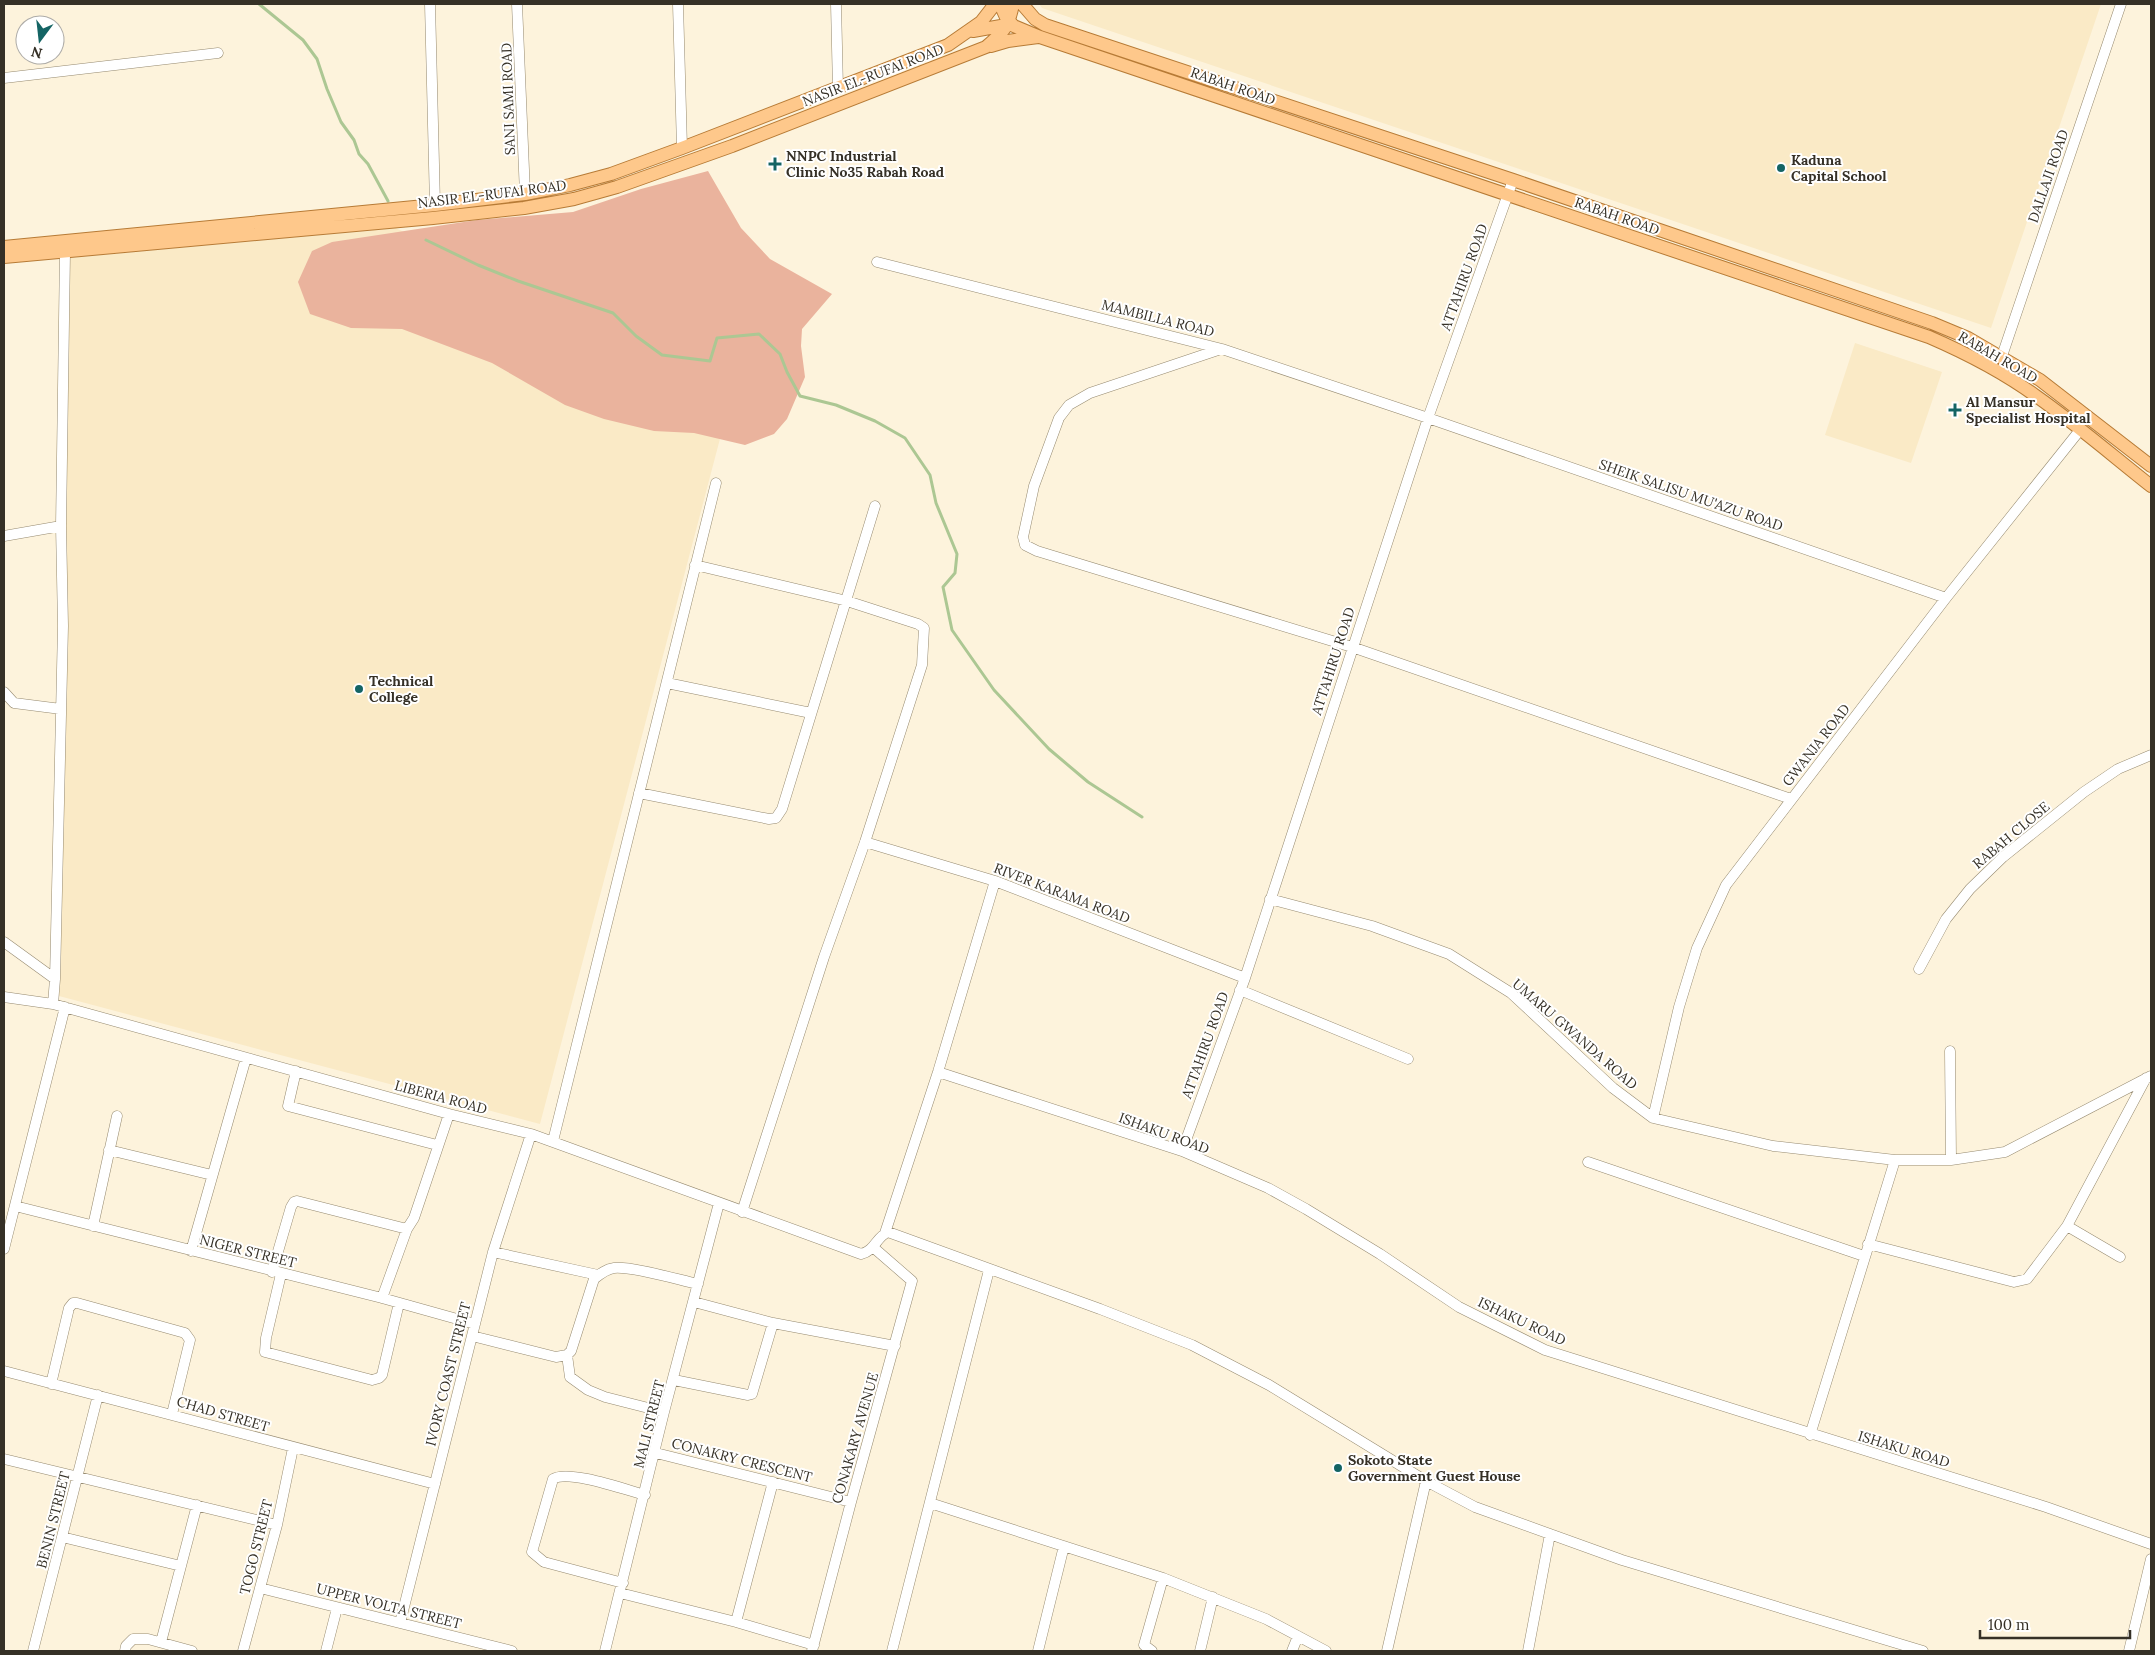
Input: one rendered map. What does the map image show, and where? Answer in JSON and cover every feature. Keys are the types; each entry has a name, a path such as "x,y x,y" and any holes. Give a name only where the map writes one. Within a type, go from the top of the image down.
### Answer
{"main road":[{"path":"968,32 981,22 995,4"},
{"path":"1000,4 1008,24"},
{"name":"NASIR EL-RUFAI ROAD","path":"4,247 524,208 574,199 732,146 986,47 1001,35 1008,24 1013,4"},
{"path":"1022,4 1035,19 1045,25"},
{"name":"NASIR EL-RUFAI ROAD","path":"4,257 66,252 320,222 525,194 570,185 611,174 838,89 948,45 968,32 1024,22 1045,25"},
{"name":"RABAH ROAD","path":"1008,24 1040,37 1928,337 1963,352 1997,370 2036,396 2151,486"},
{"name":"RABAH ROAD","path":"1045,25 1513,180 1932,323 1968,338 2002,356 2040,380 2151,466"},
{"path":"986,47 1008,41 1040,37"},
{"path":"1153,75 1158,62"}],"street":[{"path":"430,4 435,205"},
{"name":"SANI SAMI ROAD","path":"517,4 525,194"},
{"path":"678,4 682,148"},
{"path":"836,4 838,89"},
{"name":"DALLAJI ROAD","path":"2002,356 2121,4"},
{"path":"4,78 218,53"},
{"name":"ATTAHIRU ROAD","path":"1182,1151 1245,978 1428,418 1513,180"},
{"path":"53,1004 63,626 61,526 66,252"},
{"name":"MAMBILLA ROAD","path":"877,262 1222,349 1428,418"},
{"path":"1222,349 1090,393 1069,404 1058,418 1034,486 1024,537 1026,545 1037,551 1352,648 1791,799"},
{"name":"SHEIK SALISU MU'AZU ROAD","path":"1428,418 1946,598"},
{"name":"GWANJA ROAD","path":"1653,1118 1679,1006 1697,948 1726,885 1946,598 2080,430"},
{"path":"552,1141 716,483"},
{"path":"639,793 769,819 776,818 782,808 875,506"},
{"path":"4,536 61,526"},
{"path":"695,566 847,602 918,624 924,628 922,664 865,842 824,957 742,1212"},
{"path":"667,683 811,713"},
{"path":"4,692 14,703 61,709"},
{"name":"RABAH CLOSE","path":"1919,969 1946,919 1970,889 2004,857 2084,792 2118,769 2151,755"},
{"name":"RIVER KARAMA ROAD","path":"865,842 994,881 1245,978"},
{"path":"874,1248 885,1234 938,1072 994,881"},
{"name":"UMARU GWANDA ROAD","path":"1270,899 1372,926 1449,954 1511,993 1613,1088 1653,1118 1772,1146 1895,1160 1951,1160 2005,1152 2149,1077"},
{"path":"4,942 55,979"},
{"path":"1240,990 1408,1059"},
{"name":"LIBERIA ROAD","path":"4,997 53,1004 449,1114 531,1134 861,1254 868,1253 874,1248"},
{"path":"4,1249 65,1008"},
{"path":"1950,1051 1951,1160"},
{"path":"191,1251 246,1058"},
{"path":"296,1071 288,1106 437,1146"},
{"name":"ISHAKU ROAD","path":"938,1072 1182,1151 1268,1188 1380,1254 1459,1306 1545,1350 1810,1435 2046,1507 2151,1544"},
{"path":"1868,1244 2014,1282 2027,1280 2066,1226 2149,1077"},
{"path":"382,1298 407,1229 414,1218 449,1114"},
{"path":"93,1226 117,1116"},
{"name":"IVORY COAST STREET","path":"400,1623 493,1252 531,1134"},
{"path":"109,1150 212,1175"},
{"path":"1810,1435 1895,1160"},
{"path":"1588,1162 1864,1256"},
{"path":"399,1303 382,1375 379,1378 372,1380 265,1352 276,1273 291,1207 294,1202 298,1201 407,1229"},
{"name":"MALI STREET","path":"605,1651 656,1452 664,1412 674,1380 719,1203"},
{"name":"NIGER STREET","path":"15,1206 276,1273 382,1298 475,1324"},
{"path":"2066,1226 2120,1257"},
{"path":"885,1234 888,1232 1100,1309 1192,1345 1268,1385 1426,1481 1476,1507 1622,1560 1923,1651"},
{"name":"CONAKARY AVENUE","path":"813,1648 912,1281 874,1248"},
{"path":"493,1252 598,1275"},
{"path":"472,1336 556,1357 567,1355 572,1351 594,1279 598,1275 614,1268 629,1269 698,1284"},
{"path":"892,1651 989,1270"},
{"path":"694,1302 773,1323 895,1346"},
{"path":"52,1384 69,1308 72,1304 77,1303 185,1333 189,1336 190,1340 172,1414"},
{"path":"674,1380 748,1395 752,1394 773,1323"},
{"path":"567,1355 570,1377 588,1390 605,1397 664,1412"},
{"name":"CHAD STREET","path":"4,1371 435,1484"},
{"name":"BENIN STREET","path":"33,1651 98,1395"},
{"name":"TOGO STREET","path":"243,1651 277,1525 294,1448"},
{"name":"CONAKRY CRESCENT","path":"656,1452 851,1502"},
{"path":"4,1459 277,1525"},
{"path":"645,1495 570,1476 557,1476 552,1479 532,1552 544,1562 813,1648"},
{"path":"1387,1651 1426,1481"},
{"path":"736,1622 773,1482"},
{"path":"930,1503 1163,1578 1266,1618 1326,1651"},
{"path":"161,1642 197,1505"},
{"path":"1528,1651 1550,1534"},
{"path":"62,1537 180,1566"},
{"path":"1038,1651 1064,1546"},
{"path":"2129,1651 2151,1559"},
{"path":"1152,1651 1144,1645 1163,1578"},
{"name":"UPPER VOLTA STREET","path":"260,1588 400,1623 486,1648 512,1651"},
{"path":"1200,1651 1213,1597"},
{"path":"326,1651 337,1608"},
{"path":"1292,1651 1298,1636"},
{"path":"125,1651 126,1646 133,1639 148,1639 192,1651"}],"shaded area":[{"name":"Kaduna Capital School","path":"1039,4 2101,4 1991,328 1042,8"},
{"path":"708,171 741,228 770,259 832,294 802,329 801,346 805,377 787,419 774,434 745,445 694,433 654,431 604,419 565,405 492,363 402,329 351,328 310,314 298,282 312,251 332,242 477,220 573,212 641,189"},
{"name":"Technical College","path":"396,228 447,254 737,374 540,1124 59,996 68,258"},
{"path":"1855,343 1942,372 1911,463 1825,435"}],"waterway":[{"path":"259,4 303,40 317,59 341,122 354,140 359,154 368,164 388,201"},
{"path":"426,240 478,265 518,281 613,313 636,336 662,355 710,361 717,338 759,334 780,354 800,396 836,405 875,421 905,438 930,475 936,503 957,554 955,573 943,587 952,630 994,690 1049,749 1088,782 1142,817"}],"place":[{"name":"NNPC Industrial Clinic No35 Rabah Road","path":"775,164"},
{"name":"Kaduna Capital School","path":"1781,168"},
{"name":"Al Mansur Specialist Hospital","path":"1955,410"},
{"name":"Technical College","path":"359,689"},
{"name":"Sokoto State Government Guest House","path":"1338,1468"}]}
